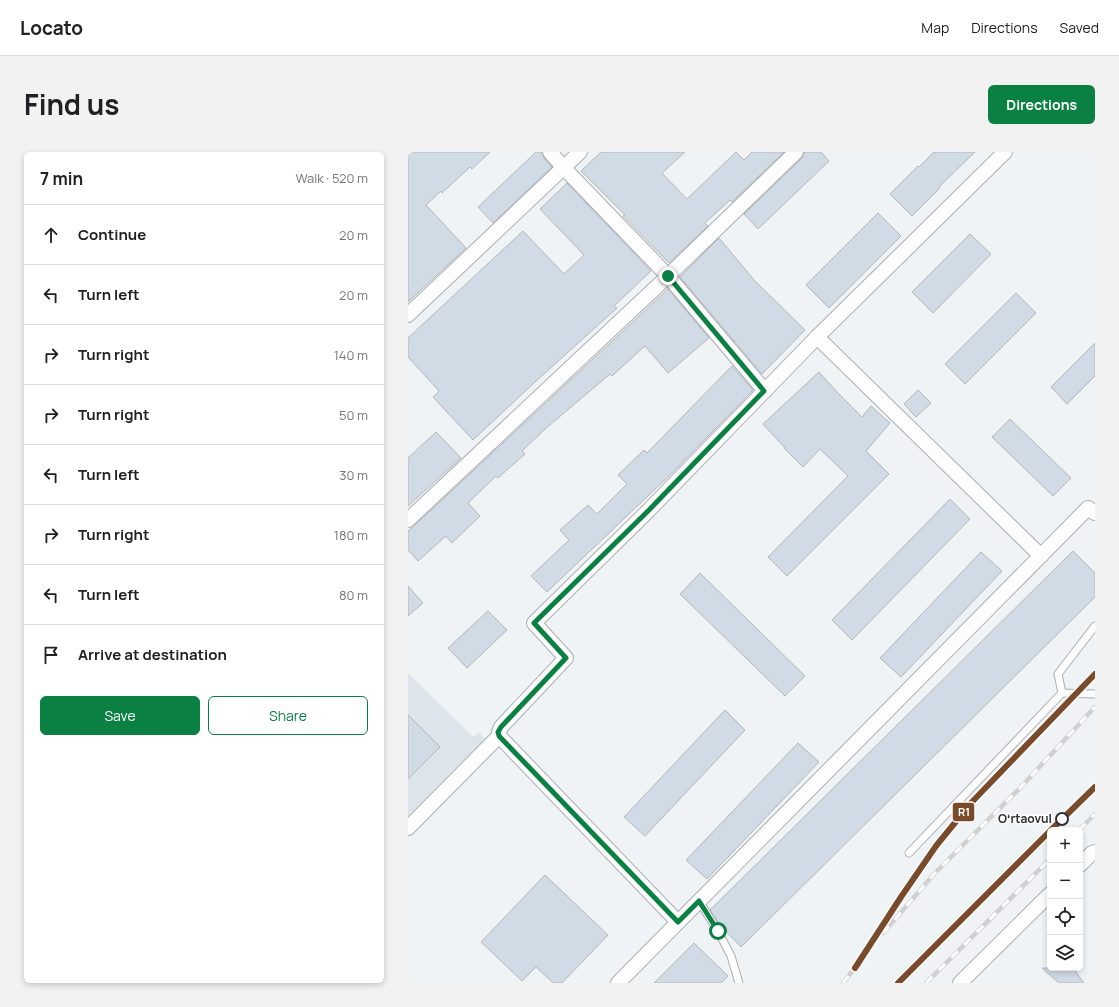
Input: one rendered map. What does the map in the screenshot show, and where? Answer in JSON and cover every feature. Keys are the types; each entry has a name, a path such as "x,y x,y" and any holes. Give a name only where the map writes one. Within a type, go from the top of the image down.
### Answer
{"street":[{"path":"550,152 668,276 764,391"},
{"path":"408,315 580,152"},
{"path":"408,520 668,276 796,152"},
{"path":"678,922 499,736 498,732 501,727 566,658 534,623 649,510 817,337 1005,152"},
{"path":"817,337 1041,556"},
{"path":"618,983 1088,508 1095,513"},
{"path":"408,828 499,736"},
{"path":"1082,863 1095,852"},
{"path":"960,983 1047,897"}],"lane":[{"path":"1062,693 1058,674 1095,626"},
{"path":"909,853 1062,693 1095,694"},
{"path":"699,901 718,931 731,956 739,983"}],"shaded area":[{"path":"408,673 473,737 479,732 485,739 408,816"}],"building":[{"path":"408,152 490,152 472,169 470,167 442,193 441,191 426,205 466,248 408,302"},
{"path":"536,152 542,152 544,158 552,167 493,223 478,207"},
{"path":"601,152 685,152 662,173 687,199 736,152 744,160 752,152 784,152 732,202 730,200 705,223 708,226 669,263 623,216 625,215 581,171"},
{"path":"804,152 821,152 829,161 758,229 744,214 802,158"},
{"path":"934,152 975,152 912,216 890,194"},
{"path":"567,183 651,271 614,306 617,308 473,440 433,397 439,391 408,357 408,338 523,231 564,274 584,255 540,209"},
{"path":"878,213 901,236 829,308 806,285"},
{"path":"970,234 991,254 933,313 912,292"},
{"path":"719,238 755,281 805,330 762,374 680,277"},
{"path":"668,289 709,338 668,373 645,346 612,376 610,374 544,430 522,451 525,454 498,478 496,476 468,503 480,516 452,543 446,536 418,561 408,550 408,531"},
{"path":"1016,293 1036,313 965,384 945,364"},
{"path":"1095,343 1095,376 1067,404 1051,387"},
{"path":"732,366 753,390 670,475 547,592 531,576 569,540 560,530 588,505 597,514 627,484 618,475 644,450 647,453"},
{"path":"819,372 862,417 871,406 890,423 866,451 889,474 787,576 768,557 848,476 820,449 803,467 763,424"},
{"path":"918,390 931,403 916,417 904,404"},
{"path":"1010,419 1071,478 1053,496 992,437"},
{"path":"436,432 461,458 408,506 408,458"},
{"path":"950,499 970,519 852,640 832,620"},
{"path":"1073,551 1095,573 1095,597 741,947 721,926 710,910"},
{"path":"981,552 1002,571 901,677 880,658"},
{"path":"700,573 805,676 785,696 680,594"},
{"path":"408,586 423,603 408,616"},
{"path":"488,611 507,630 467,668 448,648"},
{"path":"725,710 745,730 645,836 624,817"},
{"path":"408,715 440,747 408,779"},
{"path":"798,743 819,762 707,879 686,860"},
{"path":"545,875 608,935 562,983 553,983 536,967 522,981 481,942"},
{"path":"694,943 728,976 721,983 654,983"},
{"path":"1042,968 1047,968 1047,971 1075,971 1084,983 1059,983"}],"railway":[{"path":"855,968 936,846 971,803 1095,674"},
{"path":"883,933 935,873 1020,788 1095,707"},
{"path":"1054,827 1095,787"},
{"path":"1082,827 1095,814"},
{"path":"898,983 1047,834"},
{"path":"926,983 1047,862"},
{"path":"843,983 858,964"}],"transit line":[{"name":"R1","path":"855,968 936,846 971,803 1095,674"},
{"name":"R1","path":"1054,827 1095,787"},
{"name":"R1","path":"898,983 1047,834"}],"place":[{"name":"Oʻrtaovul","path":"1062,819"}],"route":[{"path":"668,276 764,391 649,510 534,623 566,658 498,732 499,736 678,922 699,901 718,931"}]}
